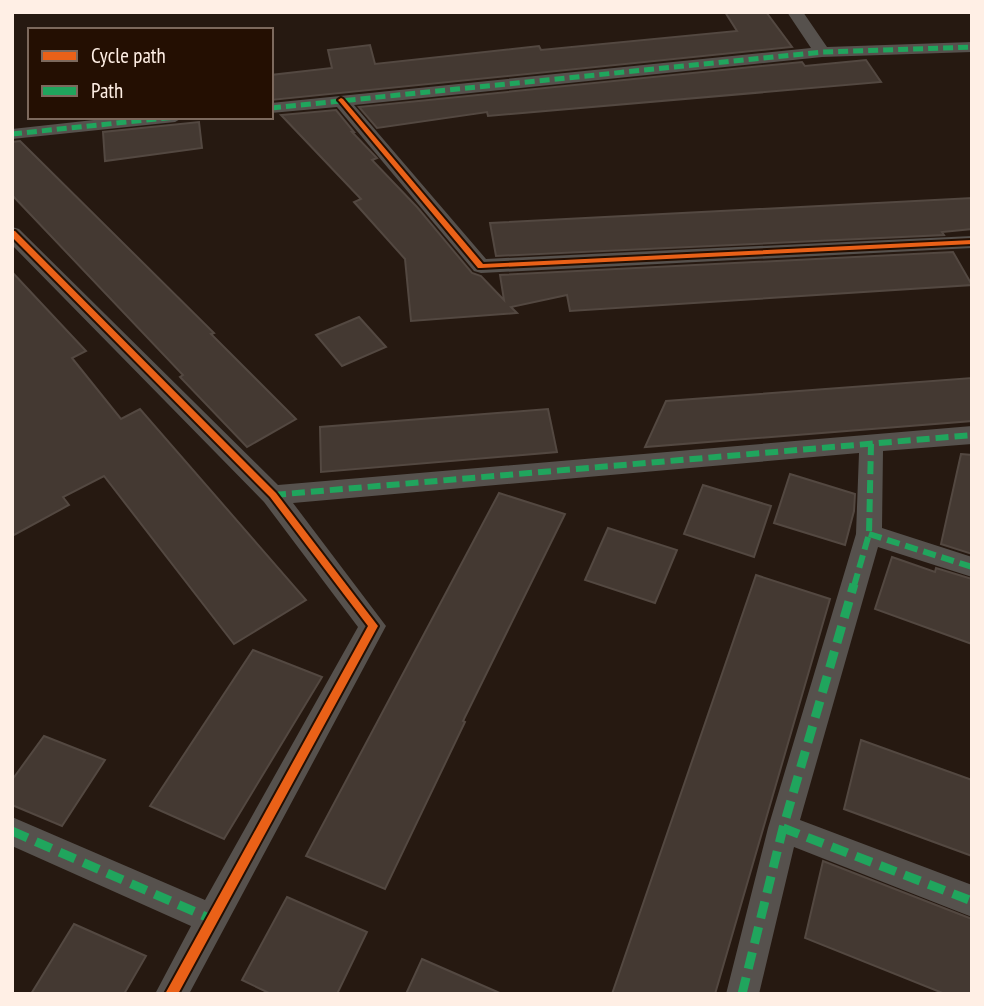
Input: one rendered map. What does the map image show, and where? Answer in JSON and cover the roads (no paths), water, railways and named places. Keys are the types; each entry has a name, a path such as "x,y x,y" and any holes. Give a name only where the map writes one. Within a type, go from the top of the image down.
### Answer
{"street":[{"path":"795,12 822,52"},
{"path":"273,107 822,52 972,47"},
{"path":"341,100 481,266 972,242"},
{"path":"12,134 156,119"},
{"path":"12,233 273,495 373,626 171,994"},
{"path":"273,495 972,435"},
{"path":"742,994 783,828 869,534 871,444"},
{"path":"869,534 972,567"},
{"path":"783,828 972,901"},
{"path":"12,831 211,919"}]}
